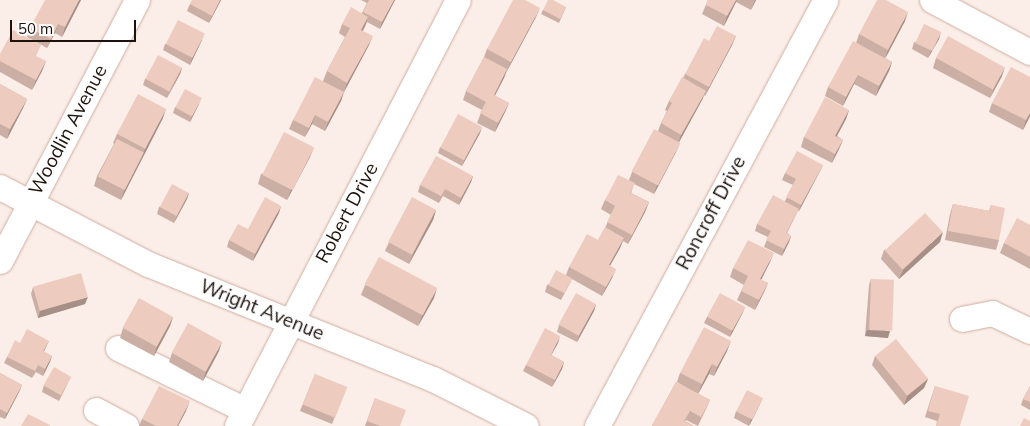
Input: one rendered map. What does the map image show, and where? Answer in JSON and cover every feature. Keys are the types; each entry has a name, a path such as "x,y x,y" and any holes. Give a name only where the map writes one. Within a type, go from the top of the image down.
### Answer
{"street":[{"name":"Woodlin Avenue","path":"0,261 137,0"},
{"name":"Robert Drive","path":"241,418 458,0"},
{"name":"Roncroff Drive","path":"597,426 825,0"},
{"path":"932,0 1030,52"},
{"name":"Wright Avenue","path":"0,187 148,264 433,379 526,426"},
{"path":"962,319 992,312 1030,331"},
{"path":"118,348 241,418"},
{"path":"96,410 126,426"}],"building":[{"path":"45,0 79,0 65,27 58,24 51,39 30,28"},
{"path":"192,0 220,0 212,16 190,4"},
{"path":"369,0 394,0 382,22 363,12"},
{"path":"513,0 525,0 540,8 511,62 487,49"},
{"path":"548,0 553,0 566,7 560,19 543,10"},
{"path":"708,0 736,0 727,16 706,5"},
{"path":"877,0 886,0 908,12 888,50 859,34"},
{"path":"351,7 368,17 361,30 373,36 347,83 327,71 350,28 342,24"},
{"path":"178,20 205,34 192,58 166,44"},
{"path":"924,24 941,32 932,51 915,43"},
{"path":"717,26 736,36 709,87 685,74 704,38 709,41"},
{"path":"13,30 41,45 36,56 46,61 36,80 0,61 0,54"},
{"path":"948,36 1005,68 993,89 936,58"},
{"path":"853,41 892,62 879,86 858,75 846,97 828,87"},
{"path":"158,55 182,68 169,92 145,79"},
{"path":"484,57 507,69 494,95 509,103 498,123 480,113 486,102 466,91"},
{"path":"1011,67 1030,77 1030,113 1026,120 992,103"},
{"path":"315,77 344,92 328,122 315,115 309,128 293,120"},
{"path":"682,77 706,91 681,135 661,123 672,103 669,101"},
{"path":"0,84 27,99 10,129 0,124"},
{"path":"185,89 202,98 192,116 175,108"},
{"path":"138,94 166,109 145,149 117,134"},
{"path":"825,97 849,110 835,136 843,140 835,154 804,137"},
{"path":"458,114 482,127 464,160 440,148"},
{"path":"654,129 680,143 658,185 631,171"},
{"path":"284,132 314,147 293,190 262,175"},
{"path":"117,139 144,153 125,190 98,176"},
{"path":"797,151 823,165 801,205 786,197 796,179 785,173"},
{"path":"436,156 473,176 461,198 445,189 441,196 420,185"},
{"path":"618,175 635,183 630,193 649,202 632,235 607,222 615,206 605,200"},
{"path":"172,184 189,193 177,216 160,207"},
{"path":"773,195 799,209 786,233 791,236 784,249 766,240 771,231 757,224"},
{"path":"265,197 281,206 255,254 229,240 238,224 248,229"},
{"path":"412,197 436,210 412,255 388,242"},
{"path":"953,204 990,211 991,205 1005,208 999,240 948,231"},
{"path":"925,213 943,232 903,270 885,251"},
{"path":"1017,218 1030,225 1030,257 1004,243"},
{"path":"605,227 624,238 609,265 616,269 606,287 569,267 587,234 598,240"},
{"path":"748,240 774,253 760,279 768,283 759,300 741,291 748,276 733,268"},
{"path":"379,257 437,288 423,315 364,284"},
{"path":"556,270 572,278 564,293 548,285"},
{"path":"81,273 88,297 40,311 33,287"},
{"path":"871,279 894,280 892,331 869,330"},
{"path":"576,293 596,304 579,336 559,324"},
{"path":"720,293 745,307 732,331 707,317"},
{"path":"139,298 173,317 157,347 123,328"},
{"path":"188,323 222,342 206,372 172,353"},
{"path":"704,327 731,341 717,367 712,364 702,384 680,373"},
{"path":"545,328 560,336 551,355 564,362 555,380 526,365"},
{"path":"27,329 49,341 43,351 52,356 45,369 38,365 35,371 7,357 15,340 20,343"},
{"path":"896,339 928,379 907,396 875,356"},
{"path":"54,367 71,377 61,395 44,385"},
{"path":"0,373 22,385 7,413 0,409"},
{"path":"315,374 347,387 335,418 303,405"},
{"path":"676,382 710,400 701,417 690,411 684,421 694,426 652,425"},
{"path":"159,386 190,401 177,426 156,426 142,419"},
{"path":"935,386 969,396 960,426 936,426 940,414 928,411"},
{"path":"1030,386 1030,402 1023,399"},
{"path":"747,390 763,398 752,420 736,411"},
{"path":"375,398 406,410 400,426 380,426 367,421"},
{"path":"28,414 50,425 50,426 21,426"},
{"path":"1024,418 1030,421 1030,426 1020,426"}]}
